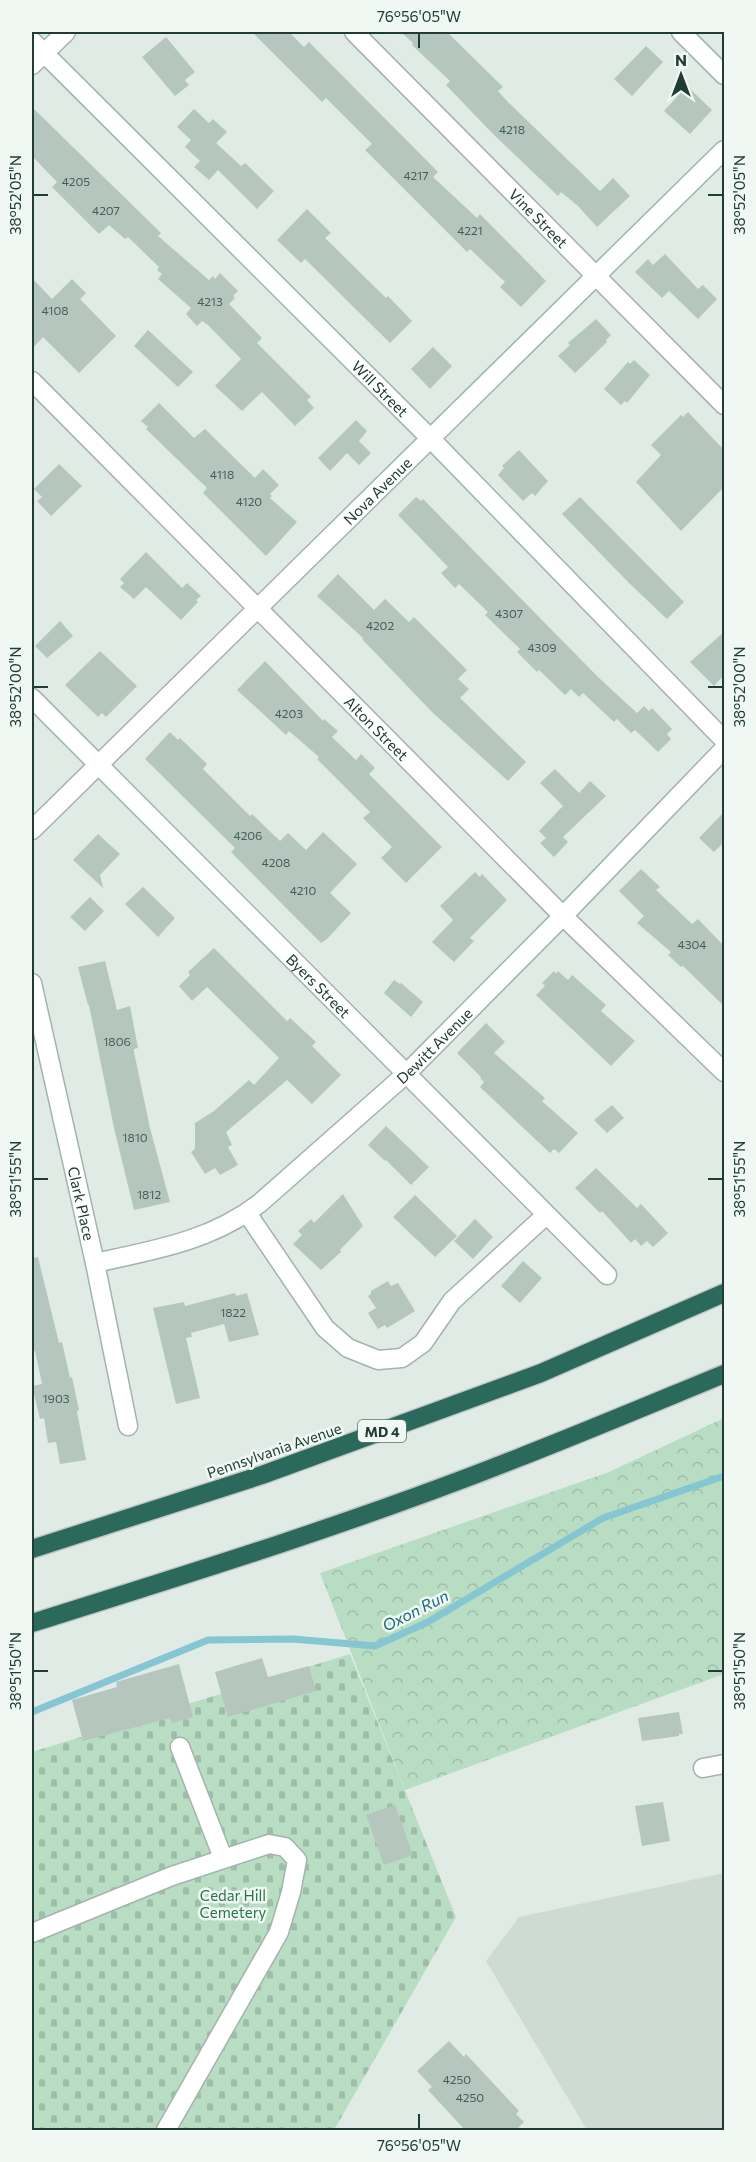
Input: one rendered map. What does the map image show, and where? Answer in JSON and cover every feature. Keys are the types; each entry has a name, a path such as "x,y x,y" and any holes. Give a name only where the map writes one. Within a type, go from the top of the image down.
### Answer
{"highway":[{"path":"672,1316 724,1284"},
{"name":"Pennsylvania Avenue","path":"32,1549 273,1471 541,1373 724,1293"},
{"path":"32,1623 172,1580 400,1502 517,1459 724,1374"}],"street":[{"path":"36,53 66,32"},
{"name":"Vine Street","path":"354,32 724,405"},
{"path":"681,32 724,75"},
{"name":"Will Street","path":"36,53 430,438 724,740"},
{"name":"Nova Avenue","path":"32,830 724,150"},
{"name":"Alton Street","path":"32,381 563,916 724,1072"},
{"name":"Byers Street","path":"32,698 607,1275"},
{"name":"Dewitt Avenue","path":"95,1263 200,1238 247,1213 406,1074 724,749"},
{"name":"Clark Place","path":"32,983 95,1263 128,1426"},
{"path":"247,1213 325,1328 348,1348 378,1360 402,1358 423,1343 452,1301 546,1215"},
{"path":"180,1747 223,1858"},
{"path":"703,1768 724,1764"},
{"path":"32,1934 172,1876 269,1844 285,1847 297,1860 291,1892 279,1932 166,2130"}],"shaded area":[{"path":"724,1873 724,2130 587,2130 486,1961 519,1917"}],"green space":[{"path":"724,1418 724,1674 405,1790 320,1573 609,1472"},
{"name":"Cedar Hill Cemetery","path":"350,1654 456,1917 334,2130 32,2130 32,1752"}],"building":[{"path":"252,32 289,32 304,47 309,42 438,172 433,177 477,218 480,214 546,281 521,307 500,287 505,282 470,249 467,252 365,150 372,144 326,98 322,102"},
{"path":"401,32 447,32 503,87 498,91 507,101 600,191 613,178 630,196 597,227 578,206 561,192 558,196 491,132 446,85 450,81"},
{"path":"166,37 195,72 185,80 189,85 175,96 142,57"},
{"path":"646,46 663,62 632,96 614,79"},
{"path":"689,88 712,110 690,134 664,111 683,90 685,93"},
{"path":"32,107 161,233 158,236 209,280 213,276 215,279 220,273 238,291 229,304 262,338 257,343 311,397 307,400 314,408 295,426 262,392 242,411 215,386 241,359 208,325 202,321 197,326 186,314 191,308 158,279 162,274 157,270 159,267 128,237 125,239 109,225 99,234 52,187 57,182 32,156"},
{"path":"194,109 209,123 213,119 227,132 216,143 241,166 245,163 274,191 257,209 218,170 209,180 194,167 200,161 185,147 191,140 177,127"},
{"path":"307,209 331,233 325,238 412,321 390,343 305,259 301,263 277,240"},
{"path":"665,254 698,289 703,285 717,299 698,319 669,291 662,298 635,272 648,259 653,265"},
{"path":"32,278 52,299 72,279 86,293 80,299 116,336 79,373 43,337 32,349"},
{"path":"596,319 611,335 606,340 607,342 575,373 558,356 570,345 568,343"},
{"path":"148,330 193,372 178,387 134,346"},
{"path":"433,347 452,366 430,389 411,369"},
{"path":"634,360 650,375 627,403 625,401 621,405 604,389 628,362 630,364"},
{"path":"159,403 194,438 205,429 255,478 263,469 279,485 270,494 272,496 270,498 297,522 266,556 203,493 207,488 146,429 148,427 141,421"},
{"path":"688,412 724,450 724,487 681,531 636,482 661,455 651,445 681,415 683,417"},
{"path":"356,420 367,431 359,441 371,453 359,465 347,453 330,471 318,458"},
{"path":"519,450 548,481 535,496 532,493 523,501 498,475 504,468 502,466"},
{"path":"59,464 82,486 51,516 37,501 42,497 34,489"},
{"path":"416,497 421,501 423,499 598,677 637,713 644,706 649,711 652,708 672,729 667,734 671,739 658,752 635,730 631,733 617,719 614,722 583,693 579,697 571,689 565,695 517,652 520,649 485,615 488,612 459,584 455,588 441,573 448,567 398,515"},
{"path":"580,497 684,602 667,619 562,514"},
{"path":"146,552 182,588 187,583 201,596 181,620 146,587 134,599 120,587 124,583 120,579"},
{"path":"338,574 374,610 385,599 409,622 414,617 467,670 458,679 469,689 460,698 526,762 508,781 432,712 363,638 317,596"},
{"path":"60,621 73,636 47,658 35,646"},
{"path":"724,632 724,675 714,686 690,662"},
{"path":"100,651 137,686 106,717 102,713 98,717 65,685"},
{"path":"265,661 323,721 324,719 338,731 332,737 356,760 361,754 375,768 369,774 442,847 406,883 381,858 392,847 363,818 370,812 317,759 319,757 289,731 286,735 237,690"},
{"path":"170,732 178,740 180,738 207,764 203,769 250,816 252,814 280,841 288,833 306,850 323,832 357,864 330,893 351,913 327,939 321,943 231,852 235,848 145,759"},
{"path":"555,769 579,793 590,781 606,796 563,837 568,842 554,857 540,843 546,838 539,831 563,806 540,783"},
{"path":"724,812 724,842 714,852 699,838"},
{"path":"98,834 120,854 100,875 103,888 73,860"},
{"path":"641,869 660,887 656,890 692,924 698,919 724,946 724,1006 683,966 681,967 668,955 671,952 637,923 644,916 619,891"},
{"path":"475,872 480,877 482,874 507,900 470,938 474,941 454,962 432,942 453,920 440,906"},
{"path":"143,887 175,918 158,937 125,904"},
{"path":"90,897 104,911 85,931 70,917"},
{"path":"214,948 287,1021 290,1018 316,1042 312,1046 341,1075 312,1104 287,1080 226,1132 232,1145 228,1147 238,1165 220,1175 215,1168 205,1174 191,1152 195,1149 195,1123 214,1111 249,1080 254,1085 279,1058 207,987 192,1001 179,986 190,975 188,972"},
{"path":"105,961 117,1010 130,1006 138,1048 134,1049 134,1052 150,1128 170,1202 134,1210 114,1128 89,1005 78,967"},
{"path":"554,971 556,974 558,971 568,980 572,975 606,1005 601,1011 635,1041 611,1066 536,995 545,986 542,983"},
{"path":"394,980 401,983 423,1002 411,1017 384,993"},
{"path":"486,1023 505,1042 494,1053 545,1098 542,1101 578,1133 559,1153 554,1149 550,1153 480,1087 484,1082 481,1077 457,1053"},
{"path":"612,1105 624,1118 607,1133 594,1120"},
{"path":"386,1126 429,1167 411,1185 368,1145"},
{"path":"596,1168 637,1208 641,1204 668,1233 653,1247 647,1241 641,1246 635,1239 631,1243 602,1211 600,1213 575,1188"},
{"path":"343,1194 363,1226 340,1250 341,1252 321,1270 293,1244 302,1235 298,1231 311,1219 314,1223"},
{"path":"415,1195 457,1236 435,1257 393,1217"},
{"path":"475,1219 493,1237 473,1259 454,1241"},
{"path":"38,1257 59,1343 62,1342 70,1378 72,1377 86,1460 60,1464 56,1442 48,1443 44,1418 40,1419 32,1386 42,1384 35,1351 32,1352 32,1258"},
{"path":"523,1261 542,1278 520,1303 501,1286"},
{"path":"388,1281 391,1286 398,1283 415,1311 387,1328 385,1325 378,1329 368,1313 376,1308 368,1296 371,1291"},
{"path":"235,1293 236,1296 247,1293 259,1335 229,1342 224,1324 191,1333 192,1337 186,1338 200,1398 176,1404 153,1308 184,1302 185,1306"},
{"path":"262,1658 268,1677 309,1666 316,1691 228,1717 215,1672"},
{"path":"179,1664 193,1717 172,1723 170,1718 83,1741 72,1700 117,1687 116,1682"},
{"path":"679,1712 683,1734 642,1741 638,1718"},
{"path":"663,1802 670,1841 642,1846 635,1806"},
{"path":"395,1805 413,1855 384,1865 366,1815"},
{"path":"449,2041 464,2057 466,2054 519,2111 516,2114 524,2122 516,2130 465,2130 428,2090 432,2087 417,2071"}],"waterway":[{"name":"Oxon Run","path":"32,1712 208,1640 293,1639 375,1646 428,1622 603,1518 724,1476"}]}
